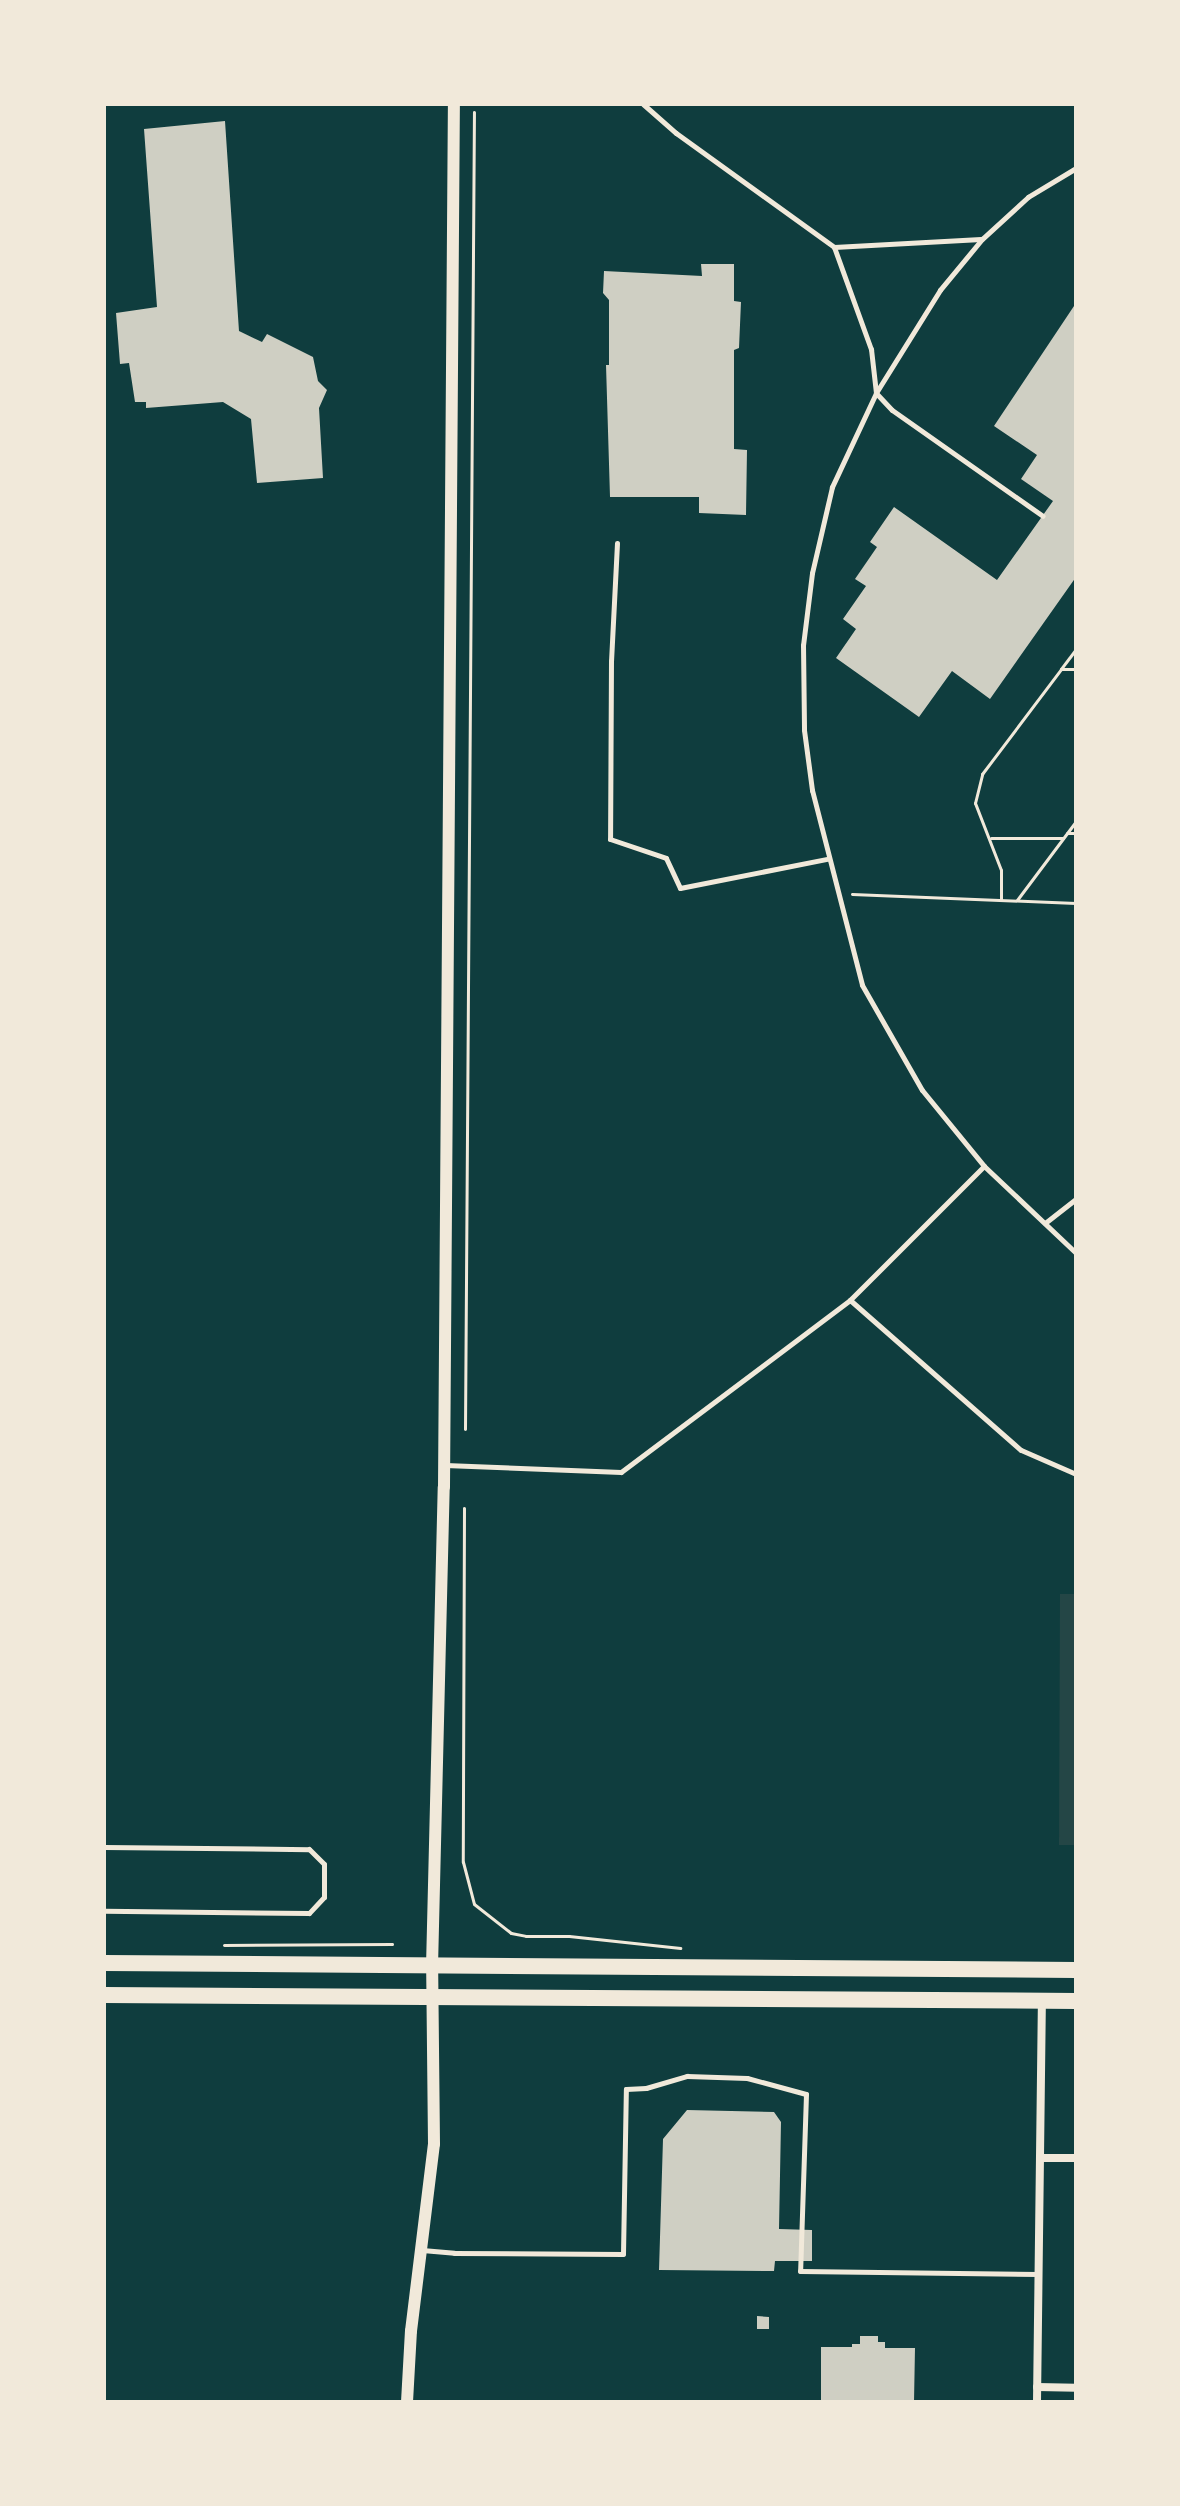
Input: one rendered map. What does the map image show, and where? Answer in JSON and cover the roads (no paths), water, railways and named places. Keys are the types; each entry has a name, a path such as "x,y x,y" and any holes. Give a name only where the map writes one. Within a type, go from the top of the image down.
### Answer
{"main road":[{"path":"104,1963 1076,1970"},
{"path":"104,1995 1076,2001"}],"street":[{"path":"407,2402 434,2144 432,1967 444,1465 454,104"},
{"path":"1037,2402 1042,2001"},
{"path":"1040,2158 1076,2158"},
{"path":"1037,2387 1076,2388"}],"lane":[{"path":"643,104 676,133 834,247 871,349 876,393 892,410 1043,516"},
{"path":"1076,168 1028,197 982,239 940,290 876,393 832,487 812,573 803,645 804,730 812,790 836,894 862,985 873,1010 922,1090 984,1166 1076,1253"},
{"path":"834,247 982,239"},
{"path":"617,543 611,661 610,839 666,858 680,888 827,859"},
{"path":"444,1465 621,1472 850,1300 984,1166"},
{"path":"1045,1223 1076,1199"},
{"path":"850,1300 1021,1450 1076,1474"},
{"path":"104,1847 309,1849 324,1864 324,1897 309,1913 104,1911"},
{"path":"421,2249 454,2253 623,2254 626,2089 646,2088 687,2076 747,2078 806,2094 800,2271 1039,2274"}]}
